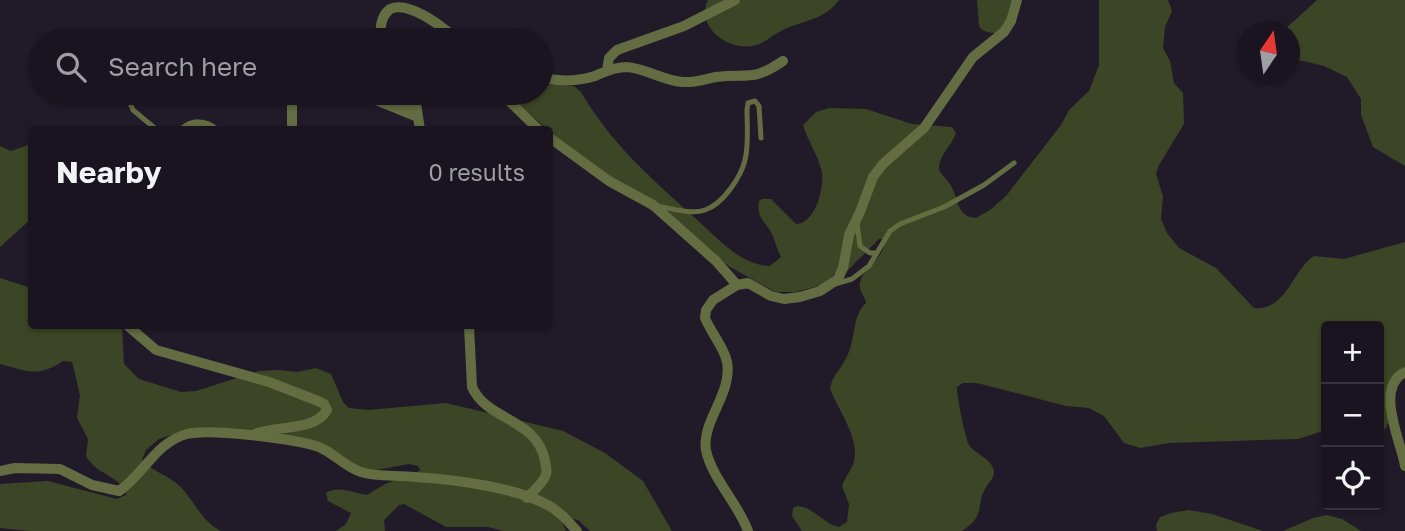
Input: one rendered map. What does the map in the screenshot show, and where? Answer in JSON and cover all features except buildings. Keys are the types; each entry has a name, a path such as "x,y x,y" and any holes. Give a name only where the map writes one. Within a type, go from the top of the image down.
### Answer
{"street":[{"path":"607,70 609,58 617,50 684,26 735,0"},
{"path":"748,531 710,464 705,448 706,436 726,384 727,364 705,318 706,310 713,300 737,285 748,283 771,296 784,299 800,297 829,286 838,279 843,268 849,235 873,177 883,164 924,128 973,57 1004,32 1011,21 1017,0"},
{"path":"380,28 383,16 396,6 404,5 443,28"},
{"path":"553,80 577,80 623,67 643,69 685,83 716,77 755,76 783,61"},
{"path":"292,105 292,126"},
{"path":"392,105 417,114"},
{"path":"414,105 419,126"},
{"path":"513,105 535,126"},
{"path":"553,140 609,181 653,205 716,261 737,285"},
{"path":"131,329 156,351 269,382 318,401 327,410 320,419 250,436"},
{"path":"469,329 472,387 475,393 482,402 522,426 540,442 547,470 544,478 527,498"},
{"path":"1405,372 1398,376 1392,385 1390,396 1392,418 1405,466"},
{"path":"0,471 15,468 60,468 92,485 119,491 138,476 153,454 171,439 189,433 210,432 250,436 302,442 322,448 362,473 445,480 504,489 558,511 577,531"}],"lane":[{"path":"653,205 687,211 704,210 718,202 736,180 745,160 747,110 748,103 752,101 759,106 761,138"},
{"path":"131,105 133,110 153,126"},
{"path":"404,105 417,114"},
{"path":"829,286 852,279 869,265 890,231 900,224 954,202 1005,172 1014,163"},
{"path":"857,219 860,246 870,253 876,253"}],"green space":[{"path":"708,0 839,0 820,16 789,27 760,44 742,46 724,40 710,27 705,10"},
{"path":"977,0 1022,0 997,33 980,28"},
{"path":"1099,0 1168,0 1172,11 1165,27 1163,48 1170,61 1174,83 1183,93 1184,124 1156,174 1163,196 1161,219 1167,233 1179,248 1216,268 1254,308 1265,307 1282,297 1306,262 1314,256 1344,259 1405,242 1405,367 1394,374 1389,382 1389,419 1386,427 1384,429 1384,321 1321,321 1321,432 1298,439 1169,443 1140,448 1124,443 1104,416 1089,408 1066,406 977,383 963,383 957,387 957,391 969,445 991,464 994,472 983,493 978,514 970,525 962,531 802,531 792,516 793,508 797,506 808,509 839,527 847,522 849,504 842,486 853,464 854,442 830,388 848,354 858,314 866,303 860,288 862,276 882,251 884,239 879,239 848,270 837,272 822,285 796,292 776,292 730,267 553,134 553,126 543,126 520,105 553,105 553,85 574,86 633,160 729,249 748,261 770,266 781,257 772,234 760,216 759,201 771,199 796,224 803,222 813,212 820,196 822,173 803,125 816,112 829,108 866,109 912,124 952,127 956,133 941,159 939,170 953,189 961,210 976,218 1006,196 1061,125 1069,110 1089,91 1099,65"},
{"path":"1317,0 1405,0 1405,166 1373,147 1361,115 1361,99 1347,77 1324,66 1300,60 1300,21 1294,21"},
{"path":"28,145 28,222 0,247 0,146 11,151"},
{"path":"0,278 28,287 28,329 122,329 124,364 139,379 181,392 196,391 259,371 297,372 316,368 331,374 343,402 349,408 368,410 446,403 563,431 605,453 643,481 672,531 590,531 578,520 566,517 563,524 566,531 446,527 404,504 399,505 384,520 385,531 336,531 346,524 351,513 328,501 326,493 341,490 367,495 385,484 417,472 420,470 418,466 409,464 376,470 359,467 332,450 184,431 159,439 146,450 142,460 175,482 207,521 221,531 30,531 0,528 0,484 48,481 117,499 126,495 114,479 96,467 86,456 88,439 77,418 80,395 72,362 63,361 46,370 32,372 0,364"},
{"path":"1189,510 1212,514 1263,531 1157,531 1156,525 1160,517"},
{"path":"1327,515 1342,519 1361,531 1283,531 1313,518"}]}
